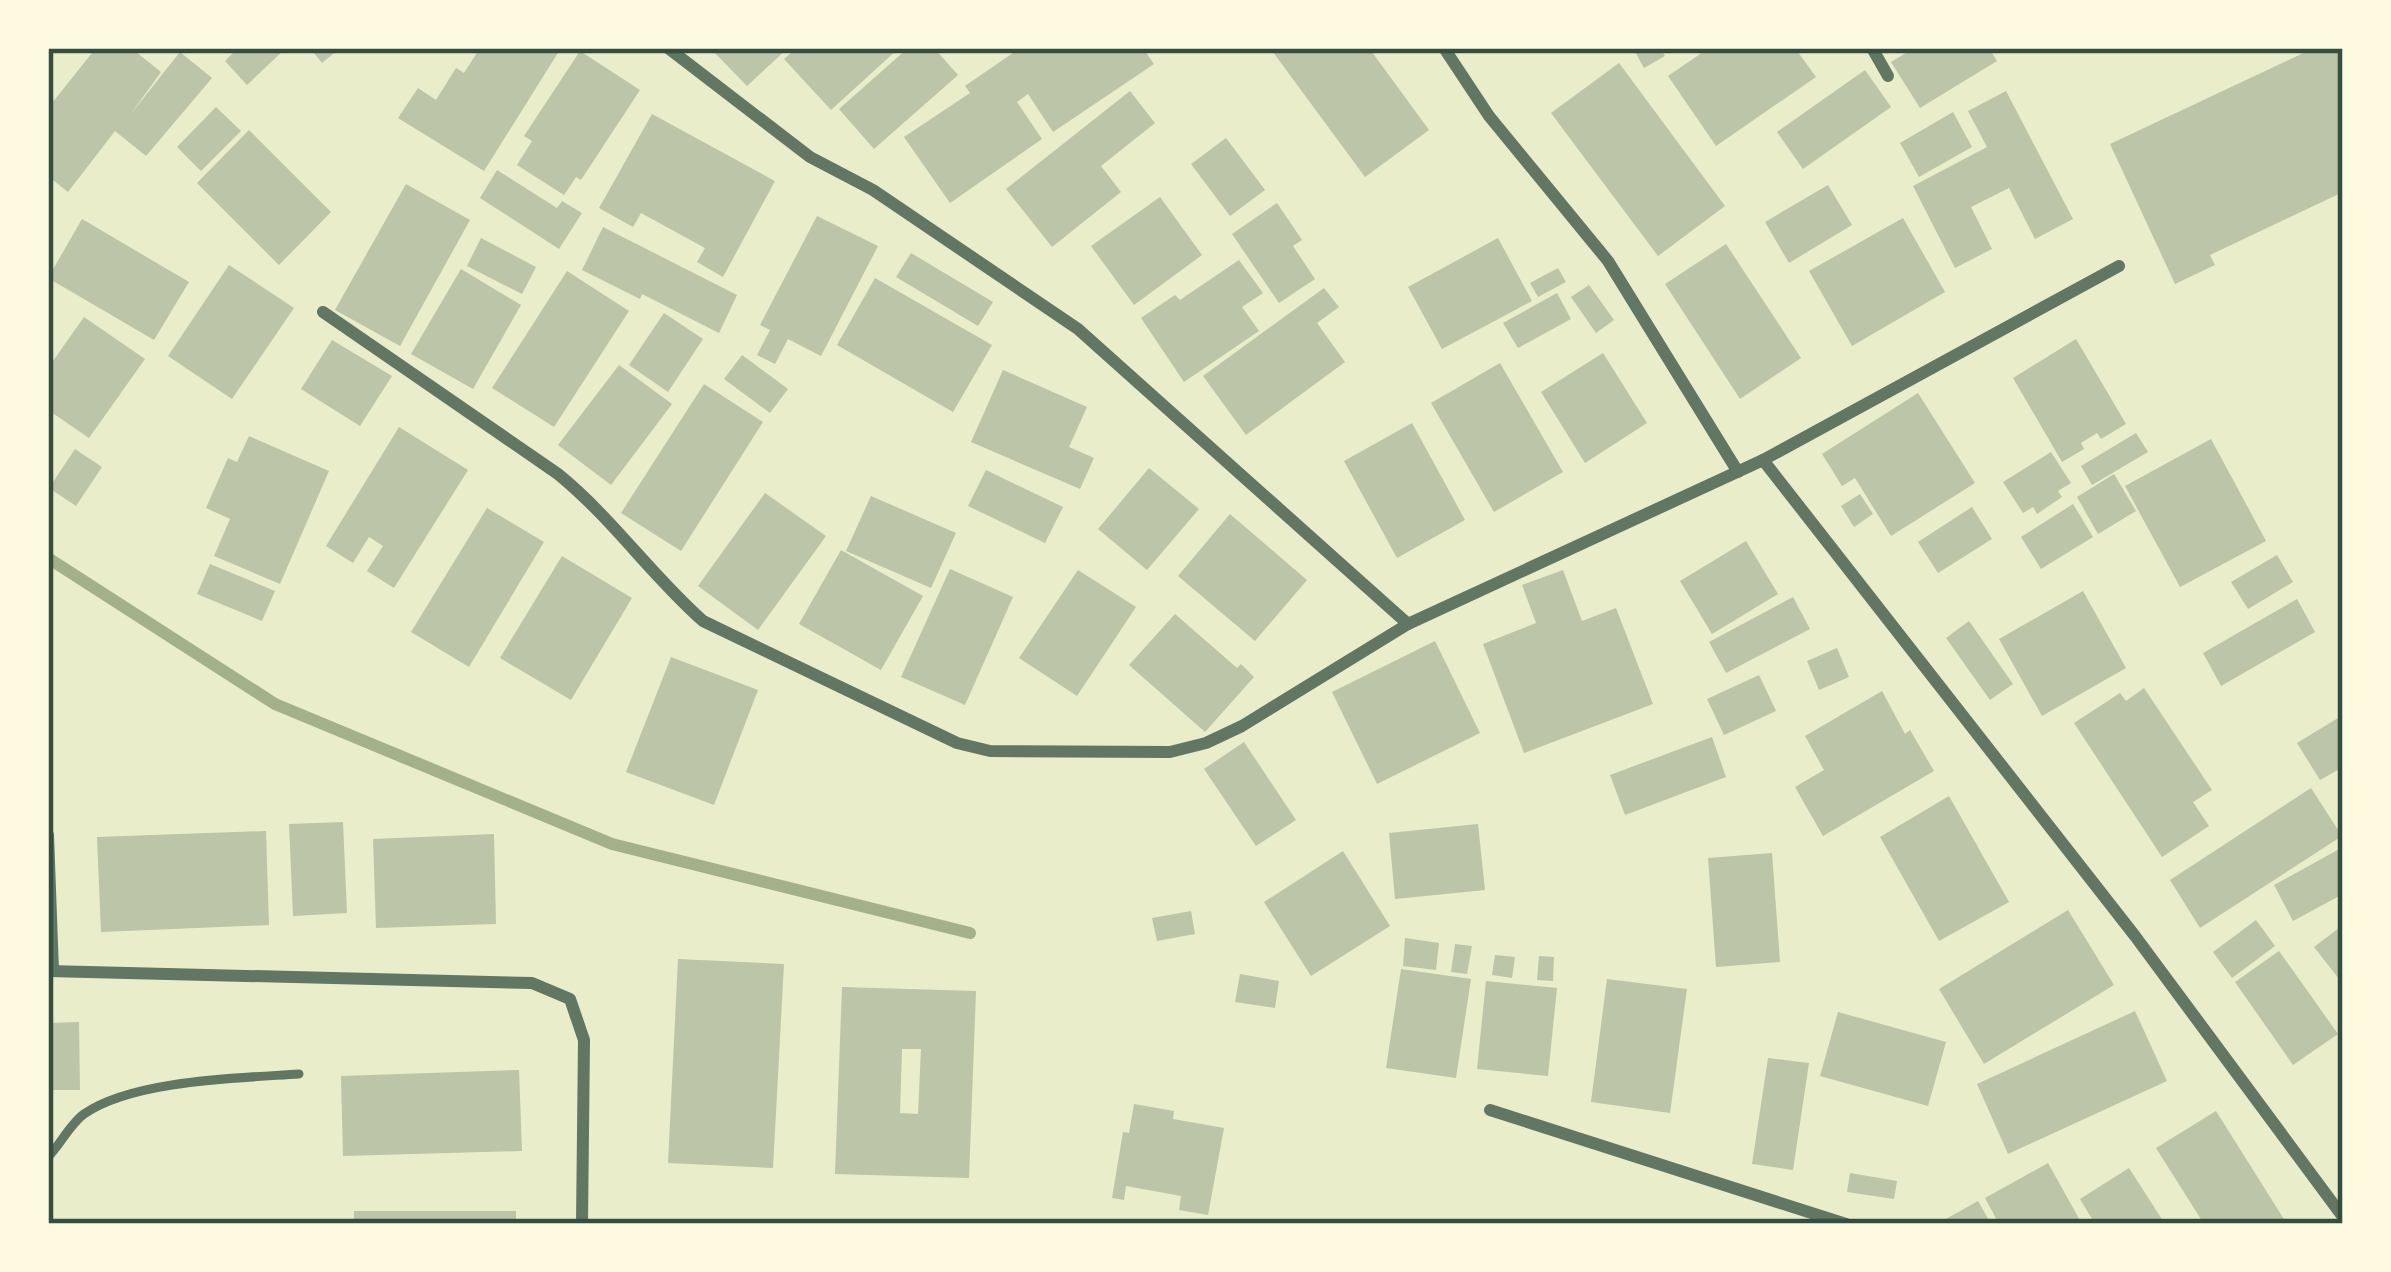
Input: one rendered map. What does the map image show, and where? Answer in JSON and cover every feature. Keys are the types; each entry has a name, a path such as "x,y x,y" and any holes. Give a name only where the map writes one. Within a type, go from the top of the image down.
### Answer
{"street":[{"path":"668,48 810,157 873,190 1078,329 1408,624"},
{"path":"1444,48 1489,116 1608,261 1738,472"},
{"path":"1872,48 1888,76"},
{"path":"322,313 558,473 594,503 703,621 957,743 990,751 1170,752 1206,743 1242,726 1408,624 1763,460 2119,266"},
{"path":"1763,460 2121,917 2343,1217"},
{"path":"48,835 51,971 532,983 571,999 584,1040 582,1224"},
{"path":"1490,1110 1846,1224"}],"lane":[{"path":"48,1157 81,1115 124,1095 217,1080 299,1074"}],"building":[{"path":"96,48 131,48 161,72 130,115 180,52 212,78 146,156 115,131 68,192 48,176 48,108"},
{"path":"238,48 286,48 247,85 225,61"},
{"path":"310,48 340,48 322,63"},
{"path":"480,48 561,48 484,171 398,118 418,88 436,100 456,68 464,73"},
{"path":"710,48 788,48 747,86"},
{"path":"797,48 899,48 831,110 784,59"},
{"path":"908,48 934,48 958,75 874,149 839,109"},
{"path":"1020,48 1143,48 1154,64 1053,132 1028,94 1017,102 1042,139 950,203 904,137 970,93 965,86"},
{"path":"1270,48 1369,48 1429,130 1365,177"},
{"path":"1633,48 1660,48 1665,56 1644,68"},
{"path":"1709,48 1795,48 1816,77 1716,146 1668,76"},
{"path":"1914,48 1989,48 1997,61 1920,108 1891,62"},
{"path":"2314,48 2343,48 2343,192 2210,255 2215,265 2175,284 2110,144"},
{"path":"580,51 640,90 581,180 576,177 564,195 517,165 532,141 524,136"},
{"path":"1619,63 1725,206 1658,256 1551,113"},
{"path":"1865,70 1891,107 1803,169 1777,132"},
{"path":"1130,91 1155,123 1101,166 1121,192 1052,247 1006,189"},
{"path":"2006,91 2073,219 2035,239 2009,188 1971,207 1992,249 1955,268 1913,186 1987,147 1968,111"},
{"path":"216,107 241,131 201,171 177,147"},
{"path":"1953,112 1972,147 1919,177 1900,143"},
{"path":"652,114 775,181 723,277 697,262 705,248 641,213 633,227 599,208"},
{"path":"249,130 331,212 279,265 197,183"},
{"path":"1226,138 1265,190 1230,216 1191,164"},
{"path":"497,170 557,208 562,201 582,213 559,249 480,198"},
{"path":"406,184 470,220 400,346 335,310"},
{"path":"1828,185 1852,225 1789,263 1765,222"},
{"path":"1160,197 1202,255 1134,305 1091,246"},
{"path":"1277,203 1302,240 1293,246 1315,279 1279,303 1232,234"},
{"path":"817,216 878,246 821,356 788,339 775,364 757,355 770,330 760,325"},
{"path":"1903,218 1945,292 1852,346 1809,271"},
{"path":"82,219 189,282 154,340 48,278"},
{"path":"603,227 737,295 719,333 582,270"},
{"path":"481,238 536,267 522,294 467,266"},
{"path":"1498,238 1532,301 1442,349 1408,287"},
{"path":"1726,244 1801,358 1740,399 1665,284"},
{"path":"911,253 993,302 978,326 896,277"},
{"path":"1239,260 1263,293 1242,307 1259,331 1184,382 1141,318 1175,295 1180,300"},
{"path":"229,265 294,308 232,399 168,356"},
{"path":"1558,268 1566,282 1538,297 1530,283"},
{"path":"461,269 521,305 473,389 411,354"},
{"path":"567,271 629,311 554,427 492,388"},
{"path":"875,278 992,345 953,412 837,345"},
{"path":"1589,285 1614,320 1596,333 1571,297"},
{"path":"1324,288 1339,307 1317,323 1345,362 1246,435 1203,376"},
{"path":"1557,293 1571,319 1518,348 1503,323"},
{"path":"664,313 703,339 668,392 629,365"},
{"path":"84,317 145,359 89,438 48,410 48,368"},
{"path":"2076,339 2126,424 2101,439 2097,433 2081,443 2084,449 2062,462 2013,378"},
{"path":"332,340 392,376 360,426 301,389"},
{"path":"1603,353 1647,423 1585,463 1541,392"},
{"path":"742,355 788,389 770,413 724,379"},
{"path":"1500,363 1563,472 1494,512 1431,403"},
{"path":"619,365 672,404 611,485 558,445"},
{"path":"1003,370 1087,407 1069,447 1094,458 1080,489 971,442"},
{"path":"704,384 763,422 681,551 621,513"},
{"path":"1918,393 1975,483 1891,536 1855,478 1842,486 1822,454"},
{"path":"1412,423 1465,520 1397,558 1344,461"},
{"path":"399,427 468,470 394,588 367,571 383,546 369,537 353,563 326,546"},
{"path":"2136,433 2148,452 2092,485 2081,466"},
{"path":"249,436 329,471 280,584 214,556 230,519 206,508 228,458 237,462"},
{"path":"2211,439 2266,541 2180,587 2125,486"},
{"path":"75,449 102,467 76,506 49,488"},
{"path":"2051,452 2071,483 2058,491 2062,497 2037,514 2033,507 2023,513 2003,482"},
{"path":"1149,468 1199,509 1147,570 1098,529"},
{"path":"986,470 1063,507 1045,543 968,506"},
{"path":"2114,474 2136,511 2098,534 2077,497"},
{"path":"765,493 826,536 758,630 698,586"},
{"path":"1860,494 1873,514 1854,527 1841,506"},
{"path":"871,496 956,533 931,588 846,551"},
{"path":"2073,504 2093,537 2041,569 2021,537"},
{"path":"1972,507 1992,539 1938,573 1918,542"},
{"path":"487,508 544,542 469,667 411,632"},
{"path":"1230,514 1307,580 1255,641 1178,576"},
{"path":"1746,541 1778,594 1712,634 1680,581"},
{"path":"841,550 923,596 881,670 799,624"},
{"path":"2277,555 2293,582 2248,609 2231,582"},
{"path":"562,556 632,598 571,700 500,658"},
{"path":"210,564 275,591 262,621 197,594"},
{"path":"950,569 1013,597 965,705 901,677"},
{"path":"1078,570 1136,607 1077,696 1019,658"},
{"path":"1563,570 1582,621 1616,608 1653,704 1524,753 1483,644 1536,623 1522,585"},
{"path":"2083,591 2126,668 2042,716 1999,639"},
{"path":"1793,597 1810,629 1726,673 1709,642"},
{"path":"2297,599 2315,632 2221,686 2203,653"},
{"path":"1175,614 1254,677 1205,732 1129,665"},
{"path":"1969,621 2013,684 1990,700 1946,638"},
{"path":"1435,641 1480,733 1377,784 1332,692"},
{"path":"1837,648 1849,677 1819,690 1807,661"},
{"path":"671,657 758,690 714,805 626,772"},
{"path":"1759,675 1776,711 1724,735 1707,699"},
{"path":"2144,688 2212,790 2193,802 2209,826 2162,857 2074,723 2120,693 2126,701"},
{"path":"1882,691 1905,734 1910,730 1934,771 1823,836 1795,787 1824,770 1805,736"},
{"path":"2343,715 2343,767 2320,780 2297,743"},
{"path":"1712,737 1726,777 1625,815 1610,775"},
{"path":"1244,742 1296,820 1256,846 1204,769"},
{"path":"2311,788 2342,836 2200,928 2170,880"},
{"path":"1949,796 2009,902 1939,941 1880,837"},
{"path":"343,822 347,913 293,916 289,824"},
{"path":"1478,824 1485,890 1395,899 1389,833"},
{"path":"266,831 269,925 101,932 97,837"},
{"path":"494,834 496,924 376,928 373,839"},
{"path":"2343,847 2343,894 2293,921 2274,885"},
{"path":"1343,851 1390,926 1311,976 1264,902"},
{"path":"1772,853 1780,962 1716,967 1708,858"},
{"path":"2068,910 2114,985 1984,1064 1939,989"},
{"path":"1191,911 1195,934 1157,941 1152,918"},
{"path":"2256,920 2275,946 2232,978 2213,952"},
{"path":"2343,925 2343,984 2314,947"},
{"path":"1405,938 1439,943 1436,970 1403,966"},
{"path":"1455,944 1472,946 1467,974 1451,972"},
{"path":"2279,951 2338,1034 2293,1065 2235,982"},
{"path":"1495,955 1515,957 1512,978 1492,975"},
{"path":"1539,956 1554,957 1553,981 1537,980"},
{"path":"678,959 784,964 773,1168 668,1163"},
{"path":"1401,969 1471,979 1456,1078 1386,1068"},
{"path":"1240,974 1279,981 1275,1008 1235,1002"},
{"path":"1607,979 1687,989 1670,1113 1591,1102"},
{"path":"1486,981 1557,988 1548,1076 1477,1069"},
{"path":"842,987 976,991 969,1178 835,1174","holes":["902,1049 921,1049 918,1114 900,1113"]},
{"path":"2135,1011 2167,1081 2008,1154 1977,1084"},
{"path":"1838,1012 1946,1042 1928,1106 1820,1076"},
{"path":"79,1022 80,1090 48,1090 48,1023"},
{"path":"1768,1058 1809,1063 1793,1170 1752,1164"},
{"path":"519,1070 522,1151 343,1156 341,1076"},
{"path":"1134,1104 1174,1111 1173,1119 1224,1128 1208,1215 1179,1210 1181,1196 1126,1186 1124,1200 1112,1198 1123,1132 1129,1133"},
{"path":"2216,1111 2287,1224 2204,1224 2156,1148"},
{"path":"2048,1163 2082,1224 1999,1224 1985,1198"},
{"path":"2129,1168 2165,1224 2095,1224 2080,1199"},
{"path":"1850,1173 1897,1181 1894,1199 1847,1192"},
{"path":"1978,1201 1991,1224 1937,1224"},
{"path":"354,1211 516,1211 516,1224 354,1224"}],"waterway":[{"path":"48,558 275,704 612,844 970,933"}]}
